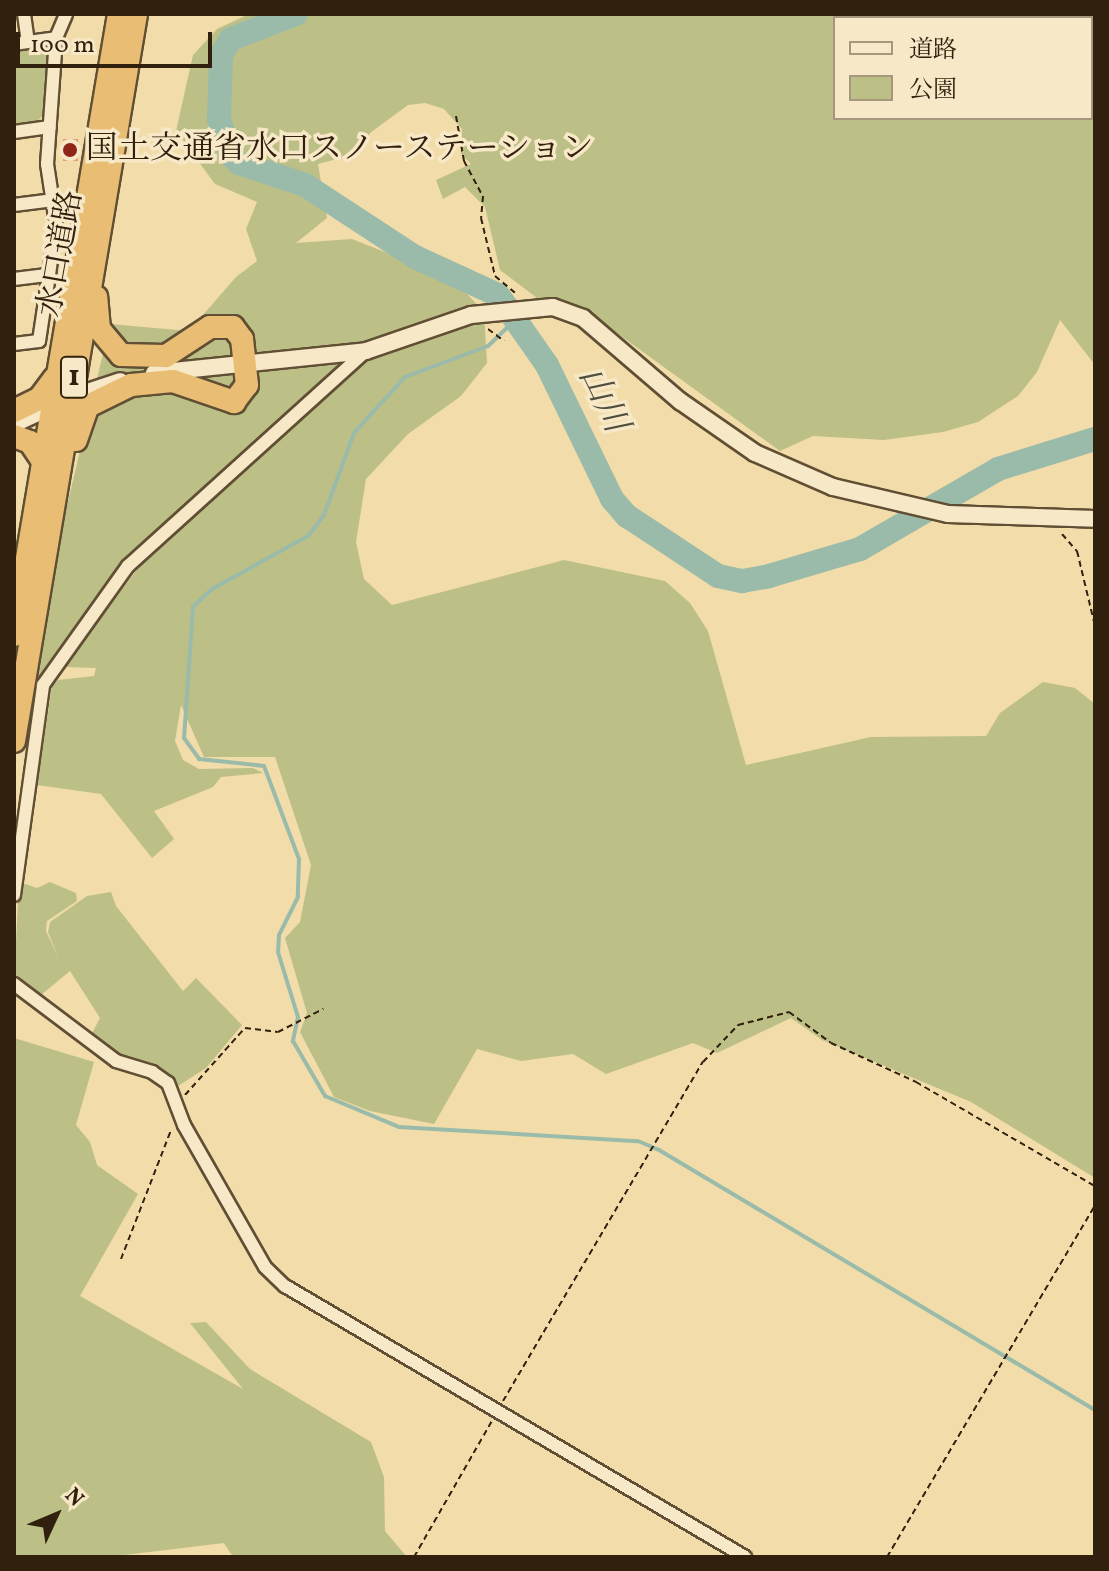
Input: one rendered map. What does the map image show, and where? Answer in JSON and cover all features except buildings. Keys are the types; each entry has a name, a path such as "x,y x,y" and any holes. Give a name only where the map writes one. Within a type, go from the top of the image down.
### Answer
{"highway":[{"name":"水口道路","path":"14,635 55,378 119,14"},
{"name":"水口道路","path":"14,741 136,14"},
{"path":"54,505 63,496 90,405 131,385 161,382 234,402 245,392 241,335 228,325 210,327 166,356 121,355 99,329 91,273"},
{"path":"14,411 39,399 55,378"},
{"path":"14,436 30,442 42,460"}],"street":[{"path":"24,14 28,42"},
{"path":"14,344 39,341 56,223 47,164 56,38 66,14"},
{"path":"14,44 56,38"},
{"path":"14,132 50,127"},
{"path":"14,205 54,200"},
{"path":"14,279 49,275"},
{"path":"87,392 140,375 366,351 495,310 553,307 583,318 680,401 755,453 833,487 898,505 948,514 1095,519"},
{"path":"14,895 37,699 43,685 128,566 366,351"},
{"path":"14,424 40,412"},
{"path":"14,984 116,1061 152,1072 168,1083 177,1107 265,1267 285,1286 745,1557"}],"path":[{"path":"456,116 464,161 483,196 481,218 495,276 509,284 523,307"},
{"path":"488,329 504,341"},
{"path":"1044,517 1077,551 1095,626"},
{"path":"121,1259 177,1107 245,1028 268,1034 323,1009"},
{"path":"414,1557 498,1410 717,1044 738,1025 789,1012 831,1043 916,1082 1095,1186"},
{"path":"887,1557 1095,1205"}],"green space":[{"path":"249,14 1095,14 1095,365 1060,320 1037,372 1018,396 978,422 943,432 884,440 813,436 780,451 585,310 541,301 500,270 485,207 465,187 443,199 436,180 471,164 461,154 462,129 444,109 425,103 408,105 370,133 359,153 318,164 327,218 296,243 352,239 453,279 484,312 487,363 461,396 408,434 366,479 356,542 364,579 392,605 564,560 665,581 690,603 708,631 746,765 871,737 986,736 1000,713 1043,682 1075,688 1095,704 1095,1178 971,1102 822,1040 791,1018 717,1053 693,1043 606,1074 573,1054 521,1061 477,1049 434,1124 370,1111 334,1097 300,1032 307,1013 285,938 300,922 311,865 275,757 204,757 181,705 175,741 183,760 199,769 253,768 263,773 221,777 213,787 154,811 174,839 152,858 101,794 37,785 52,686 58,680 94,676 96,668 64,667 136,571 123,568 34,688 48,586 110,324 189,331 236,277 257,261 246,229 257,202 215,184 176,131 193,55 217,29"},
{"path":"41,47 49,53 45,113 36,123 14,126 14,51"},
{"path":"19,882 37,888 50,882 76,893 77,901 47,921 46,931 58,957 48,932 50,922 87,896 111,892 116,906 183,991 196,978 242,1025 206,1068 175,1088 89,1039 100,1018 70,971 35,1000 14,982"},
{"path":"14,1038 94,1062 76,1125 90,1142 97,1165 138,1194 80,1296 243,1389 190,1323 206,1322 250,1369 371,1442 384,1477 385,1531 407,1557 233,1557 224,1543 108,1557 14,1557"}],"waterway":[{"name":"山川","path":"296,14 231,39 221,55 219,119 231,155 239,163 305,185 415,257 498,295 547,365 612,499 627,516 718,576 742,581 769,576 860,549 998,469 1095,439"},
{"path":"513,322 488,346 405,377 354,433 324,515 308,536 212,589 193,607 184,738 199,759 264,766 299,859 298,897 279,935 278,952 298,1017 293,1041 325,1096 399,1127 638,1141 659,1150 1095,1410"}],"place":[{"name":"国土交通省水口スノーステーション","path":"70,150"}]}
